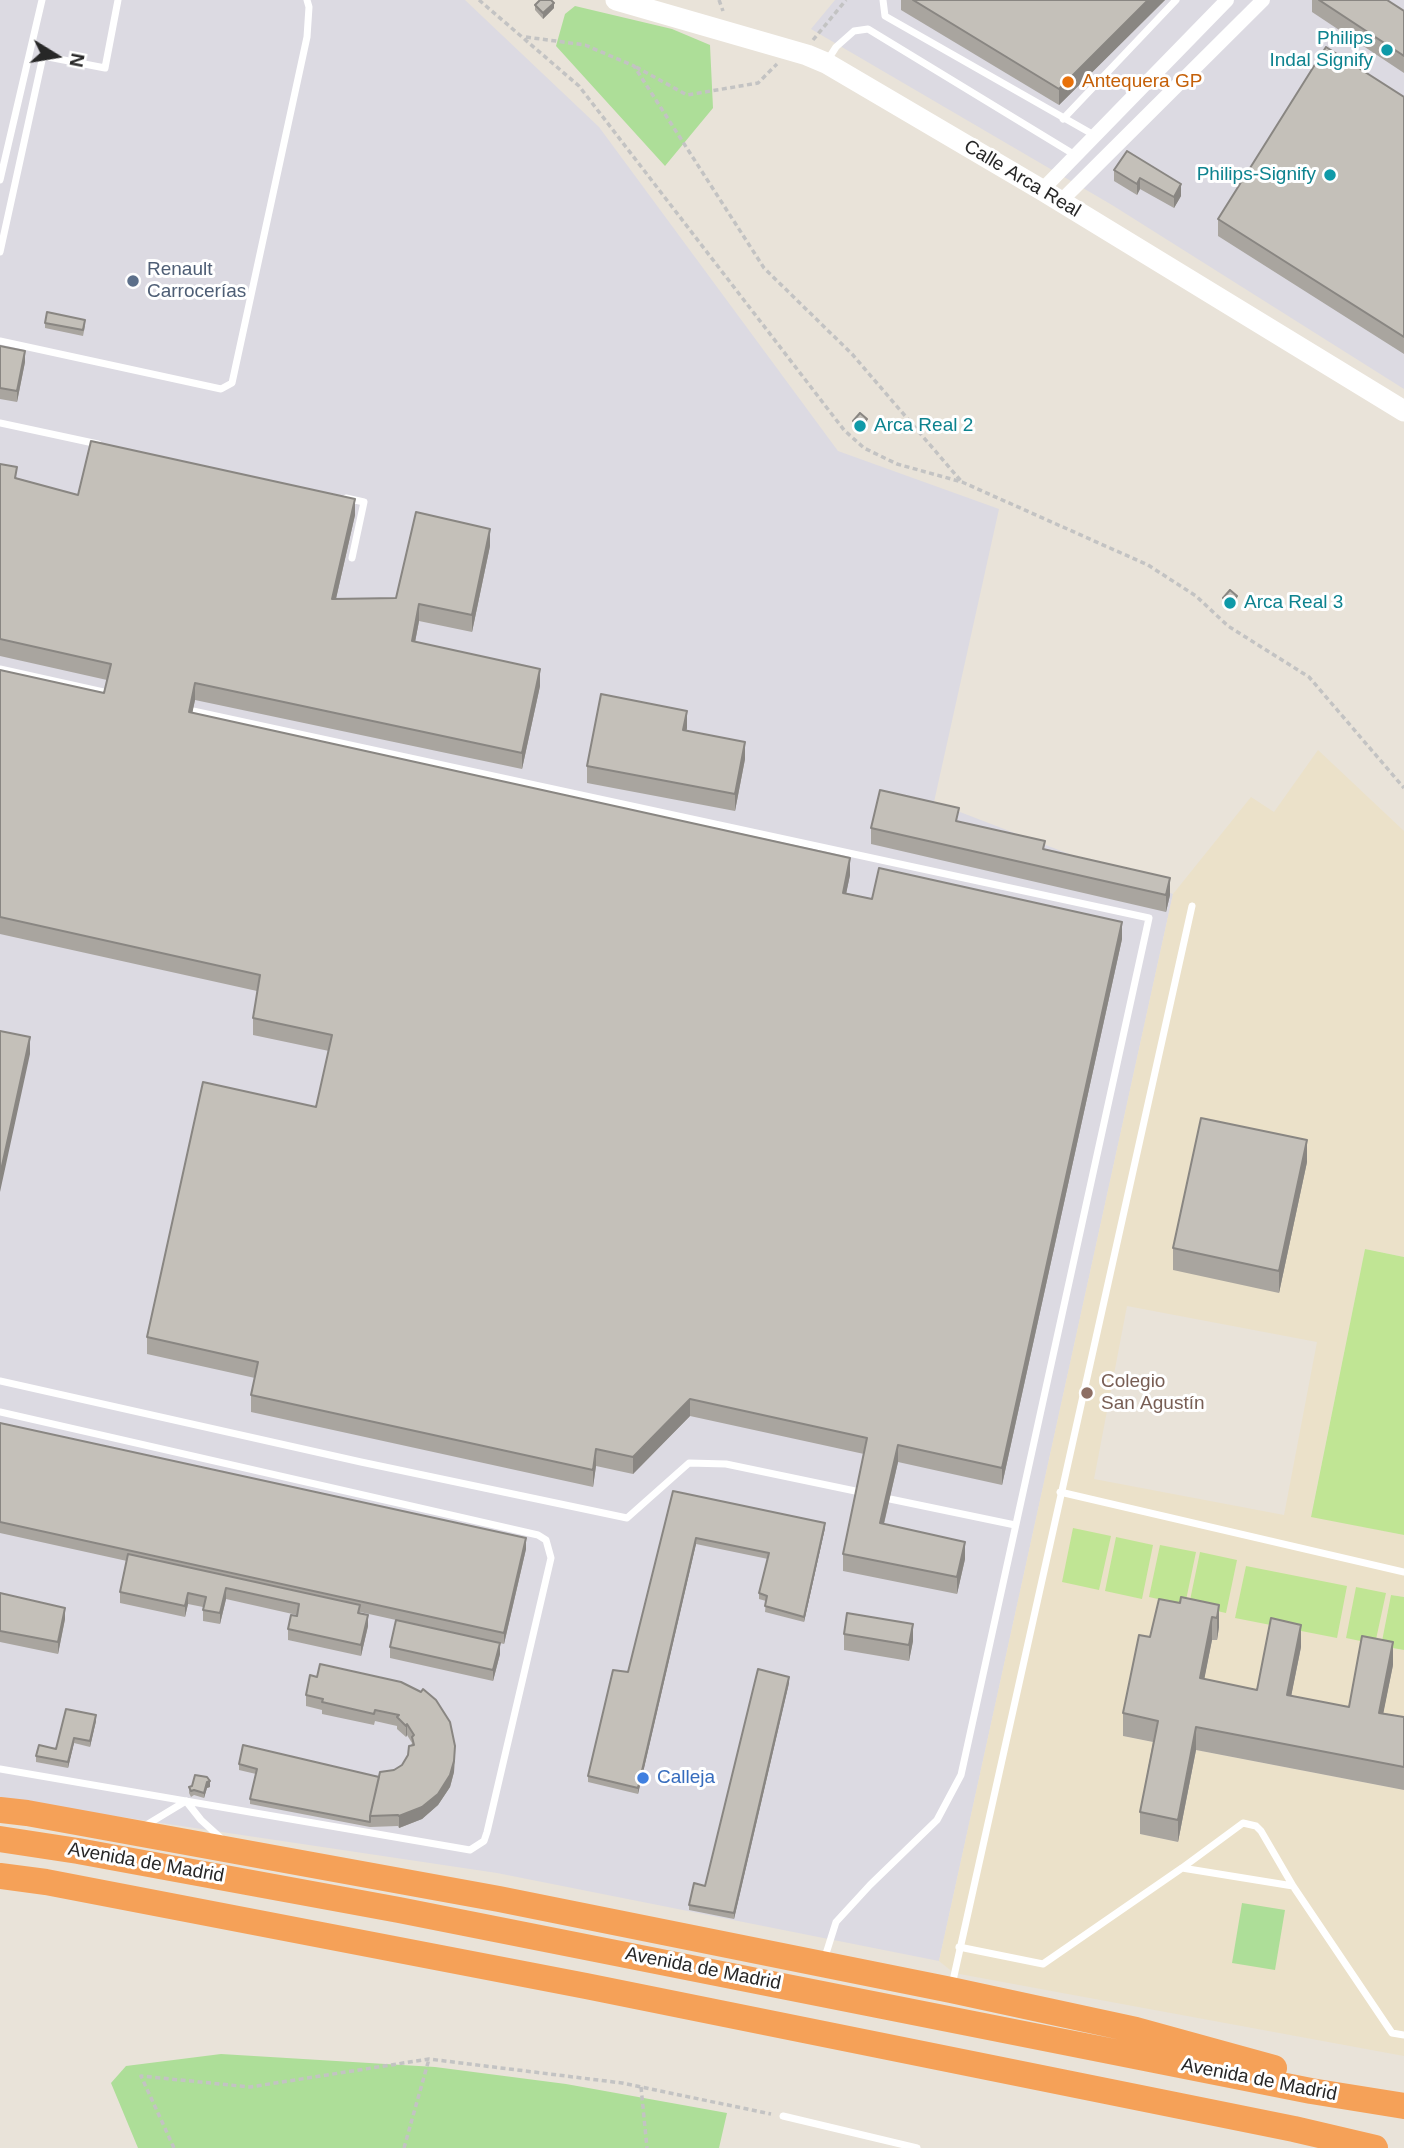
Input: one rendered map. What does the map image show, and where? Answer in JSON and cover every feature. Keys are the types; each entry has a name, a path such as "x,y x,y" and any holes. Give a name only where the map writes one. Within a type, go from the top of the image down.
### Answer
{"highway":[{"path":"0,1810 499,1899 951,1990 1136,2030 1277,2068 1311,2091"},
{"name":"Avenida de Madrid","path":"0,1839 399,1910 1311,2091 1404,2106"},
{"name":"Avenida de Madrid","path":"0,1876 46,1882 613,1992 1294,2129 1375,2148"},
{"path":"0,1889 303,1932"}],"street":[{"name":"Calle Arca Real","path":"616,0 808,56 1042,190 1404,411"},
{"path":"1060,202 1263,0"},
{"path":"1042,190 1219,2"}],"lane":[{"path":"0,180 42,0"},
{"path":"0,251 43,56 105,68 118,0"},
{"path":"0,341 221,389 232,383 307,37 307,0"},
{"path":"883,0 885,16 1094,135"},
{"path":"1063,119 1176,0"},
{"path":"808,56 836,47 854,31 868,29 1075,155"},
{"path":"0,423 108,446"},
{"path":"337,496 364,502 352,558"},
{"path":"0,669 108,693"},
{"path":"193,711 1149,918 961,1775 937,1820 836,1922 822,1965"},
{"path":"951,1990 1192,906"},
{"path":"0,1381 360,1462 627,1518 689,1463 726,1464 860,1492"},
{"path":"0,1412 525,1531 546,1539 551,1558 487,1832 484,1841 470,1850 0,1769"},
{"path":"1060,1492 1404,1572"},
{"path":"890,1499 1015,1525"},
{"path":"127,1831 146,1826 186,1801"},
{"path":"186,1801 201,1821 236,1852"},
{"path":"959,1947 1043,1964 1182,1868 1237,1826 1243,1823 1251,1824 1261,1830 1293,1886 1392,2033 1404,2035"},
{"path":"1182,1868 1293,1886"},
{"path":"783,2116 917,2148"}],"path":[{"path":"479,0 579,86 844,430 864,448 897,464 962,482 1148,565 1196,596 1228,626 1309,677 1404,788"},
{"path":"523,37 584,45 635,66 687,95 758,83 808,56 814,36 846,0"},
{"path":"635,66 764,268 852,354 962,482"},
{"path":"404,2148 429,2059"},
{"path":"174,2148 141,2076 250,2087 429,2059 641,2087 783,2116"},
{"path":"641,2087 648,2148"}],"shaded area":[{"path":"0,0 465,0 599,127 838,451 999,509 934,802 1173,894 939,1961 497,1873 0,1799"},
{"path":"835,0 1404,0 1404,389 1112,205 811,29"},
{"name":"Colegio San Agustín","path":"1318,750 1404,831 1404,1257 1365,1249 1311,1516 1404,1535 1404,1597 1391,1595 1381,1646 1404,1650 1404,1740 1287,1717 1301,1647 1257,1712 1200,1701 1212,1640 1217,1640 1219,1627 1123,1736 1158,1743 1140,1834 1178,1842 1196,1750 1404,1790 1404,2056 954,1973 939,1961 1173,894 1251,797 1274,812","holes":["1127,1306 1317,1342 1284,1515 1094,1479"]}],"green space":[{"path":"575,6 672,29 710,45 713,108 665,166 556,46 565,14"},
{"path":"1365,1249 1404,1257 1404,1535 1311,1517"},
{"path":"1073,1528 1111,1536 1099,1590 1062,1582"},
{"path":"1116,1537 1153,1545 1142,1599 1105,1591"},
{"path":"1160,1545 1196,1552 1185,1605 1149,1597"},
{"path":"1200,1552 1237,1560 1226,1613 1189,1605"},
{"path":"1246,1566 1347,1586 1337,1638 1235,1618"},
{"path":"1356,1587 1386,1593 1375,1644 1346,1638"},
{"path":"1391,1595 1404,1597 1404,1650 1381,1646"},
{"path":"1242,1903 1285,1910 1275,1970 1232,1963"},
{"path":"221,2054 435,2067 566,2084 727,2113 719,2148 138,2148 111,2083 126,2066"}],"building":[{"path":"540,0 551,0 554,3 543,13 535,5"},
{"path":"913,0 1148,0 1059,89"},
{"path":"1319,0 1387,0 1404,11 1404,56"},
{"name":"Philips-Signify","path":"1326,47 1404,97 1404,337 1218,219"},
{"path":"1127,151 1181,184 1174,197 1140,178 1137,184 1114,170"},
{"path":"47,312 85,320 83,330 45,323"},
{"path":"0,346 25,351 17,391 0,388"},
{"path":"860,413 867,419 860,427 853,421"},
{"path":"91,441 355,499 332,599 396,598 416,512 490,529 472,615 419,604 412,641 540,669 522,753 195,683 189,712 850,858 843,893 872,899 879,868 1122,922 1002,1468 898,1445 880,1523 965,1542 957,1577 843,1554 867,1438 690,1399 633,1457 596,1449 593,1470 251,1395 258,1362 147,1337 203,1082 316,1107 332,1035 253,1018 260,975 0,917 0,670 104,693 111,664 0,639 0,464 17,467 15,478 78,495"},
{"path":"1230,590 1237,596 1230,604 1223,598"},
{"path":"601,694 687,711 683,730 745,742 735,794 587,766"},
{"path":"880,790 959,808 956,821 1045,841 1043,849 1170,878 1166,895 871,828"},
{"path":"0,1031 30,1037 0,1175"},
{"path":"1201,1118 1307,1140 1279,1271 1173,1248"},
{"path":"0,1423 526,1538 504,1633 0,1522"},
{"path":"673,1491 825,1523 804,1617 765,1606 767,1596 759,1593 769,1553 696,1538 638,1788 588,1776 613,1670 628,1672"},
{"path":"128,1554 360,1605 358,1613 368,1615 361,1645 288,1629 291,1615 297,1616 299,1604 226,1588 220,1613 203,1610 206,1597 188,1593 185,1606 120,1592"},
{"path":"0,1593 65,1608 58,1642 0,1631"},
{"path":"1181,1597 1219,1605 1217,1618 1212,1617 1200,1678 1257,1690 1271,1618 1301,1625 1287,1695 1349,1707 1362,1636 1393,1642 1379,1713 1404,1717 1404,1767 1196,1727 1178,1820 1140,1812 1158,1721 1123,1713 1139,1635 1150,1637 1159,1599 1180,1603"},
{"path":"847,1613 913,1624 909,1645 844,1634"},
{"path":"396,1620 500,1643 493,1670 390,1647"},
{"path":"320,1664 401,1682 421,1692 423,1689 436,1700 450,1722 455,1746 454,1761 450,1775 438,1794 422,1807 399,1816 370,1816 380,1772 394,1770 402,1765 408,1755 409,1746 414,1745 414,1735 407,1724 406,1726 397,1717 399,1715 375,1710 374,1714 322,1702 323,1699 306,1695 310,1675 317,1677"},
{"path":"758,1669 789,1677 734,1913 689,1905 694,1883 705,1886"},
{"path":"66,1709 96,1715 90,1741 74,1738 68,1762 36,1756 39,1745 56,1749"},
{"path":"243,1745 379,1777 370,1822 250,1799 257,1769 239,1764"},
{"path":"195,1775 207,1777 210,1781 207,1782 204,1793 191,1791 189,1787 192,1786"}],"place":[{"name":"Philips Indal Signify","path":"1387,50"},
{"name":"Antequera GP","path":"1068,82"},
{"name":"Philips-Signify","path":"1330,175"},
{"name":"Renault Carrocerías","path":"133,281"},
{"name":"Arca Real 2","path":"860,426"},
{"name":"Arca Real 3","path":"1230,603"},
{"name":"Colegio San Agustín","path":"1087,1393"},
{"name":"Calleja","path":"643,1778"}]}
